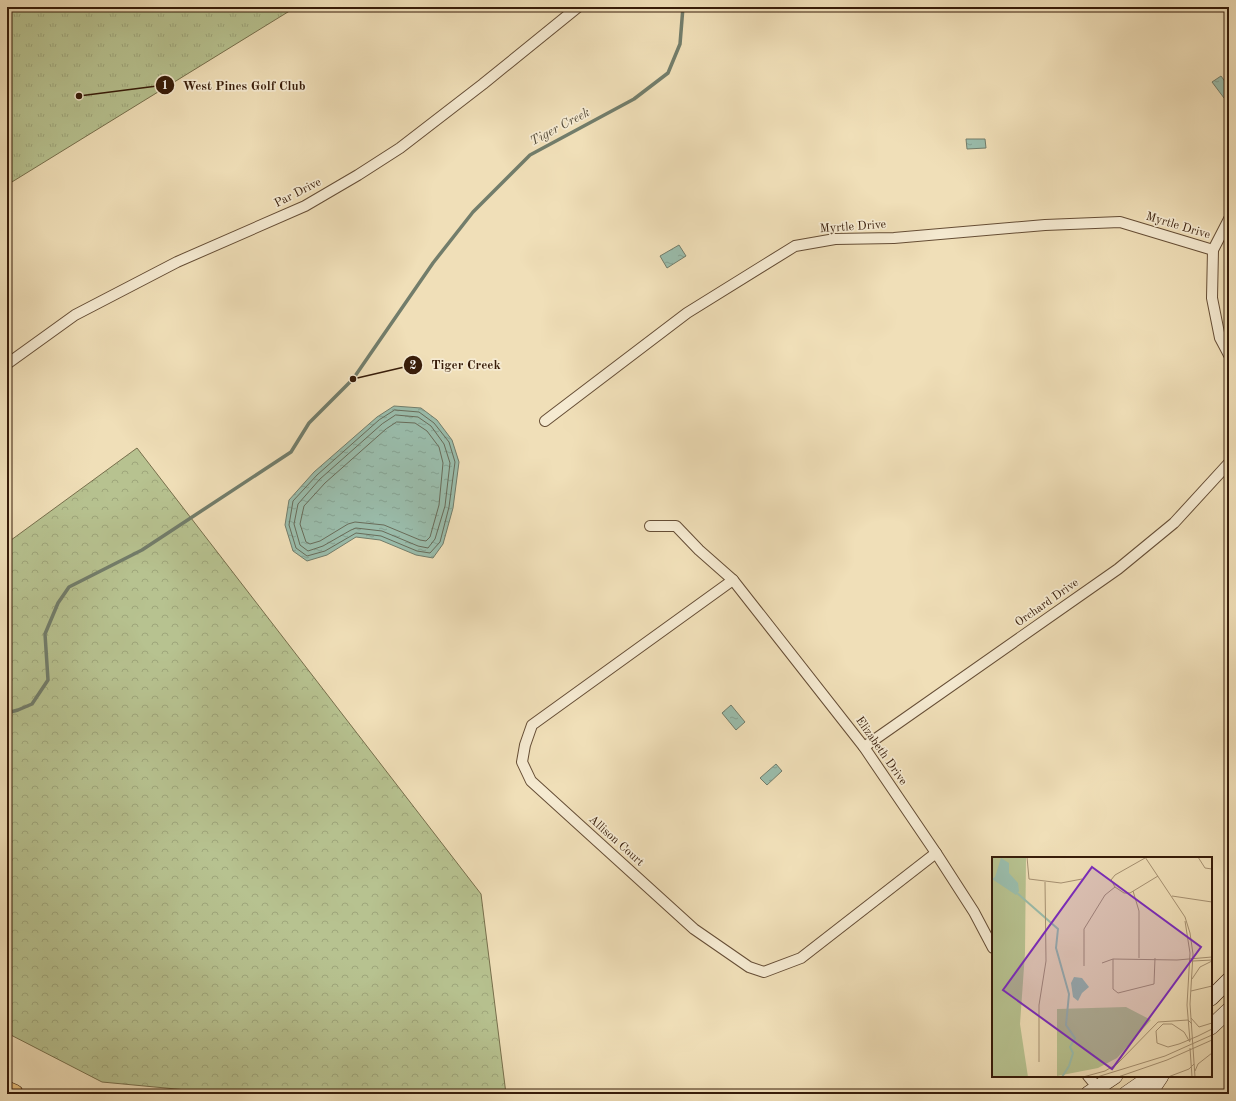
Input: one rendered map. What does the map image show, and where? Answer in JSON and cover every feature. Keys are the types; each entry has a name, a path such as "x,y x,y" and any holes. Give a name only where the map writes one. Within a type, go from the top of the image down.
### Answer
{"highway":[{"path":"7,1091 14,1094"}],"main road":[{"path":"1212,997 1229,980"},
{"path":"1212,1026 1229,1010"},
{"path":"1093,1091 1114,1077"},
{"path":"1126,1094 1151,1077"},
{"path":"1149,1094 1160,1077"}],"street":[{"name":"Par Drive","path":"7,364 75,315 177,262 305,206 358,175 400,148 483,84 578,7"},
{"path":"1229,219 1213,250 1212,298 1220,338 1229,355"},
{"name":"Myrtle Drive","path":"545,422 687,313 795,246 835,239 894,238 1045,225 1120,222 1213,250"},
{"name":"Orchard Drive","path":"864,747 1118,569 1174,523 1229,463"},
{"name":"Elizabeth Drive","path":"650,526 676,526 699,550 733,580 864,747 974,912 992,946"},
{"name":"Allison Court","path":"733,580 532,725 524,746 522,762 531,780 694,929 749,967 764,972 801,958 936,853"},
{"path":"1088,1077 1093,1091"}],"green space":[{"path":"7,7 296,7 7,185"},
{"path":"137,448 481,894 506,1094 229,1094 102,1082 7,1033 7,543"}],"water":[{"path":"1221,76 1229,87 1229,94 1224,98 1212,82"},
{"path":"966,139 985,139 986,148 967,149"},
{"path":"679,245 686,256 667,268 660,256"},
{"path":"394,406 421,408 437,420 452,440 459,462 453,508 443,544 433,558 416,555 380,540 356,537 327,555 307,561 293,551 285,525 289,500 314,472 377,417"},
{"path":"731,705 745,722 736,730 722,713"},
{"path":"776,764 782,771 767,785 760,778"}],"waterway":[{"name":"Tiger Creek","path":"7,713 32,704 48,680 45,634 58,603 69,587 142,550 291,452 309,423 353,379 433,263 473,212 530,155 634,99 668,73 680,44 683,7"}],"place":[{"name":"West Pines Golf Club","path":"79,96"},
{"name":"Tiger Creek","path":"353,379"}]}
